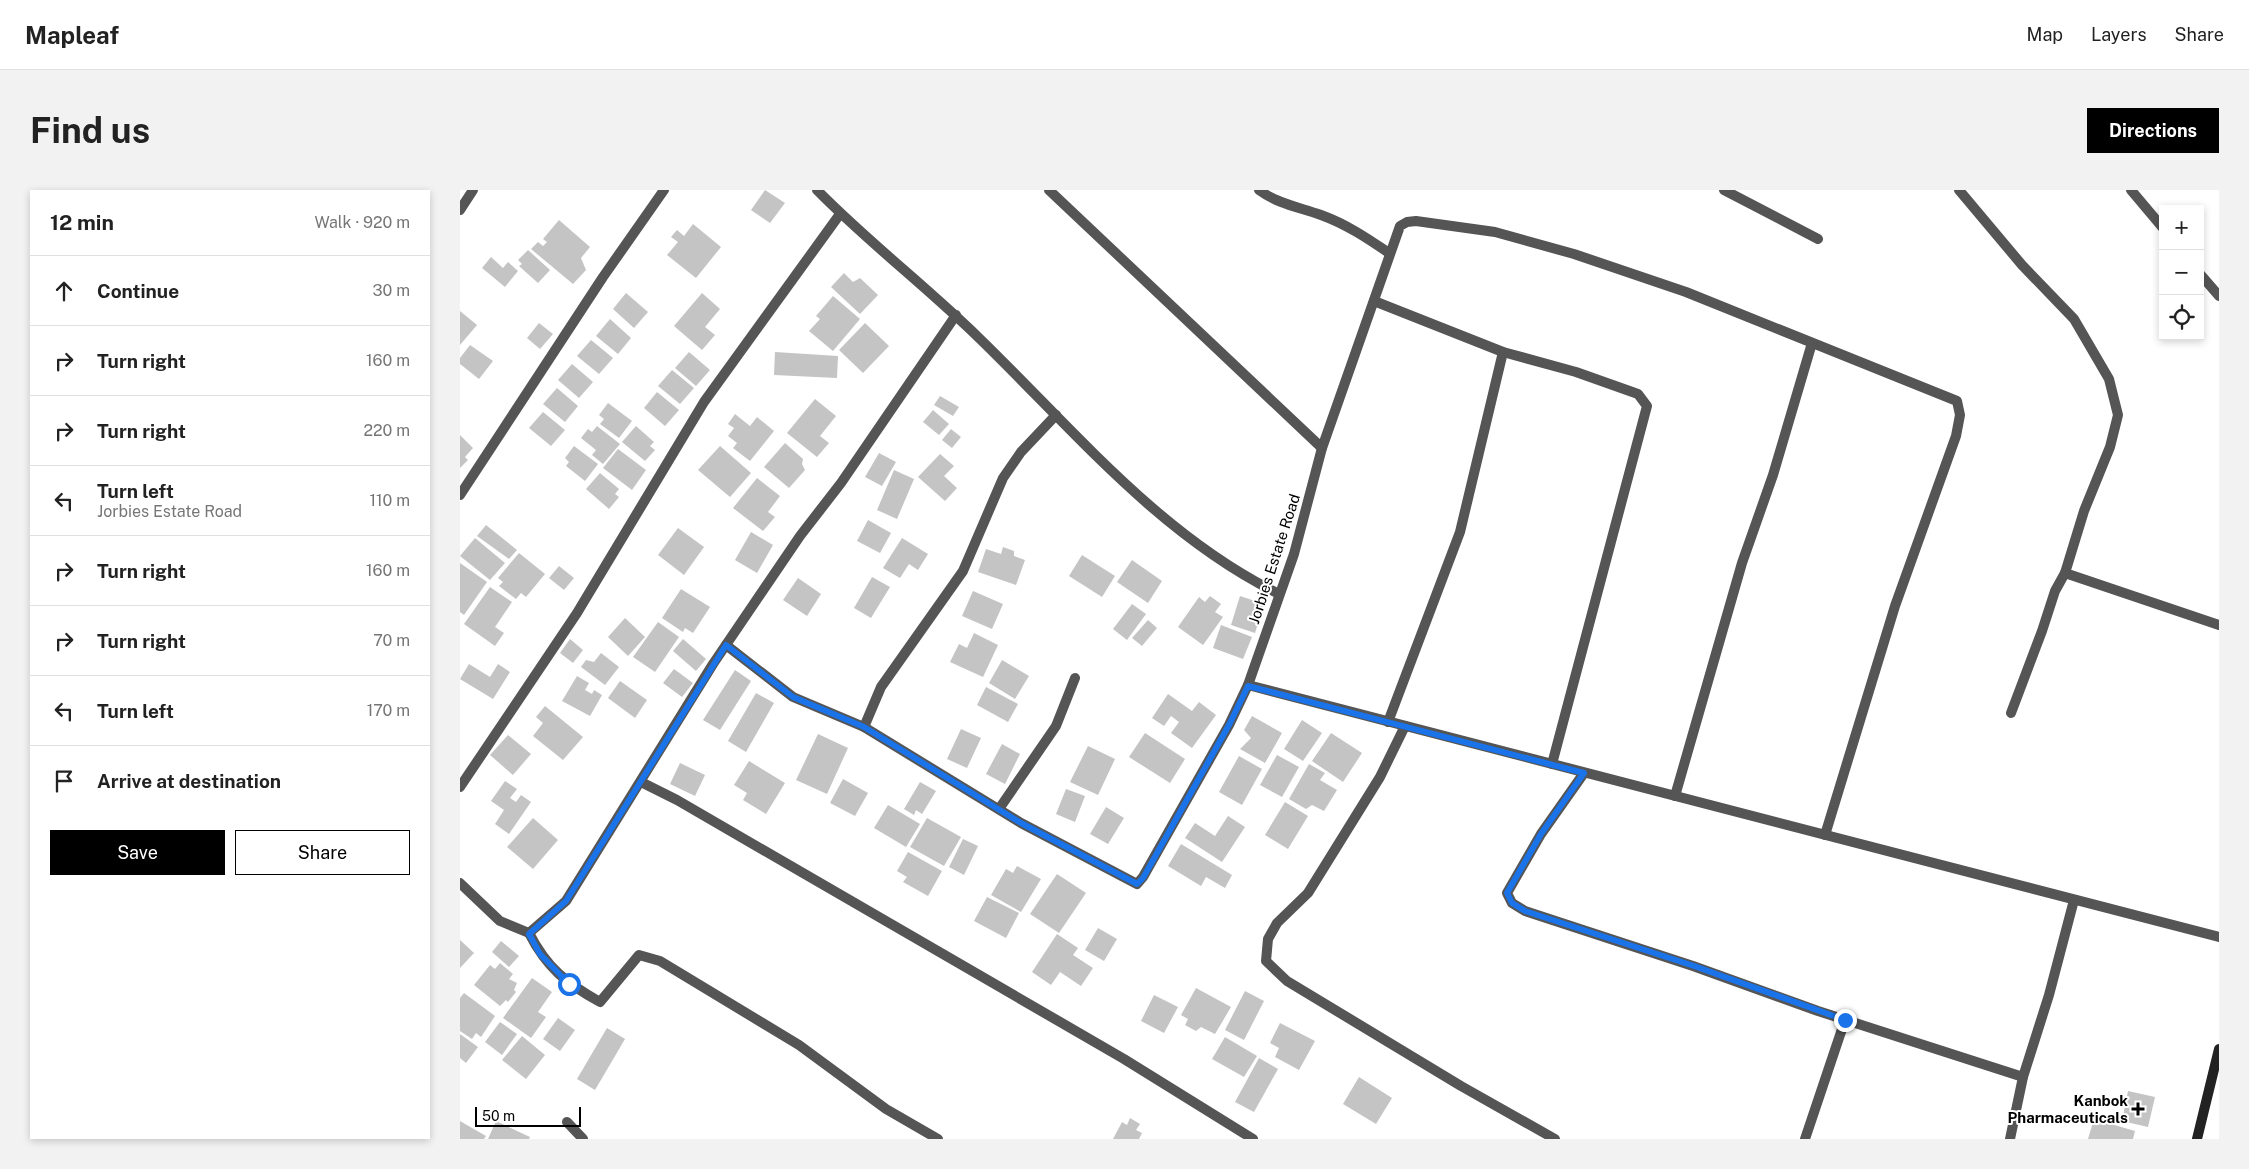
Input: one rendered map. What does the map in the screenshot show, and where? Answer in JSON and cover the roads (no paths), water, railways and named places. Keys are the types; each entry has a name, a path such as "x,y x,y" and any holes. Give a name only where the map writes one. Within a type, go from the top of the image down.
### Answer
{"street":[{"path":"460,210 473,190"},
{"path":"460,495 603,277 664,190"},
{"path":"817,190 840,214 956,316 1056,414 1126,487 1150,508 1226,565 1279,594"},
{"path":"1049,190 1322,448"},
{"path":"1259,190 1273,200 1322,215 1354,229 1389,253"},
{"path":"1724,190 1818,239"},
{"path":"1959,190 2022,265 2074,319 2109,379 2118,415 2110,447 2084,511 2065,573 2055,591 2011,713"},
{"path":"2131,190 2159,223"},
{"path":"460,787 577,613 704,402 840,214"},
{"name":"Jorbies Estate Road","path":"999,809 1099,866 1137,884 1143,878 1248,686 1294,554 1322,448 1400,226 1407,222 1416,221 1495,232 1574,254 1686,292 1812,343"},
{"path":"2204,279 2219,296"},
{"path":"1374,301 1503,352 1576,372 1638,394 1647,406 1552,764"},
{"path":"529,934 566,901 726,645 800,536 841,483 956,316"},
{"path":"1675,796 1742,563 1773,475 1812,343 1957,401 1960,415 1956,436 1895,606 1825,835"},
{"path":"1388,722 1460,532 1503,352"},
{"path":"864,727 881,687 963,571 1003,478 1021,452 1056,414"},
{"path":"2065,573 2219,625"},
{"path":"726,645 793,697 864,727 999,809 1056,726 1075,678"},
{"path":"1248,686 2219,937"},
{"path":"1405,726 1380,777 1308,893 1277,923 1268,939 1266,961 1287,982 1460,1086 1555,1139"},
{"path":"1584,773 1541,834 1507,893 1512,903 1525,911 1694,966 1845,1020 2023,1077"},
{"path":"641,782 677,800 1124,1059 1253,1139"},
{"path":"460,883 500,921 529,934 540,954 569,984 600,1002 639,955 660,961 798,1045 886,1109 938,1139"},
{"path":"2010,1139 2023,1077 2049,995 2074,900"},
{"path":"1805,1139 1845,1020"},
{"path":"2198,1139 2218,1056"},
{"path":"567,1122 583,1139"}],"place":[{"name":"Kanbok Pharmaceuticals","path":"2138,1109"}]}
